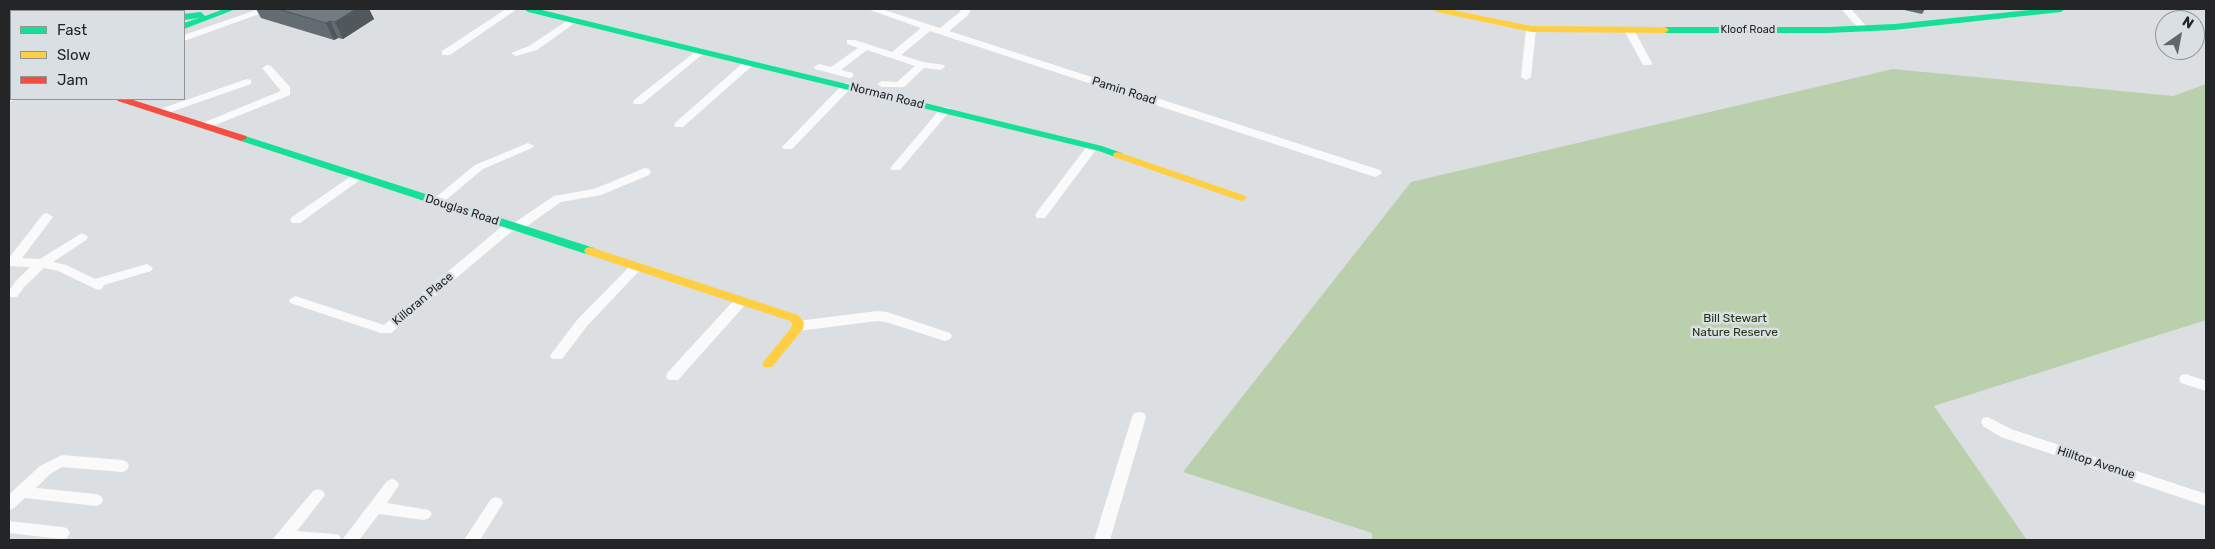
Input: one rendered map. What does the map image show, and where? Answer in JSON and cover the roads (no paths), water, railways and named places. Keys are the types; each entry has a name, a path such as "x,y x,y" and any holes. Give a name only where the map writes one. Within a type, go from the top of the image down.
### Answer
{"main road":[{"path":"185,19 219,9"},
{"path":"185,26 232,9"},
{"name":"Norman Road","path":"528,9 749,63 848,81 945,110 1092,147 1242,198"},
{"name":"Kloof Road","path":"1436,9 1531,29 1629,30 1863,28 1937,23 2061,9"},
{"name":"Douglas Road","path":"124,100 794,318 798,326"},
{"path":"768,364 798,326"}],"street":[{"path":"185,38 268,9"},
{"path":"446,53 512,9"},
{"name":"Pamin Road","path":"872,9 1376,173"},
{"path":"942,32 965,13 966,9"},
{"path":"1846,9 1863,28"},
{"path":"516,53 532,48 573,20"},
{"path":"894,56 928,27"},
{"path":"1526,77 1531,29"},
{"path":"1629,30 1647,63"},
{"path":"851,42 922,65 940,67"},
{"path":"834,71 865,47"},
{"path":"638,102 700,51"},
{"path":"679,125 749,63"},
{"path":"882,84 900,85 922,65"},
{"path":"788,147 848,81 834,71 819,67"},
{"path":"204,126 286,93 286,89 267,68"},
{"path":"161,112 247,82"},
{"path":"896,168 945,110"},
{"path":"436,202 479,167 528,146"},
{"path":"1041,215 1092,147"},
{"path":"513,227 558,198 597,192 645,172"},
{"path":"296,220 357,176"},
{"path":"11,262 47,217"},
{"name":"Killoran Place","path":"295,300 386,330 513,227"},
{"path":"12,294 42,263 82,237"},
{"path":"11,262 42,263 62,268 95,285 147,268"},
{"path":"557,356 582,323 636,267"},
{"path":"673,376 741,301"},
{"path":"798,326 876,316 887,317 944,336"},
{"path":"2186,379 2206,386"},
{"path":"1102,540 1108,512 1139,417"},
{"name":"Hilltop Avenue","path":"1988,422 2006,433 2206,500"},
{"path":"9,504 50,466 62,461 122,466"},
{"path":"350,540 392,485"},
{"path":"21,492 96,500"},
{"path":"286,539 318,495"},
{"path":"472,540 496,503"},
{"path":"375,507 424,514"},
{"path":"9,527 62,533"},
{"path":"286,539 323,538 334,540"}],"park label":[{"name":"Bill Stewart Nature Reserve","path":"1735,326"}]}
